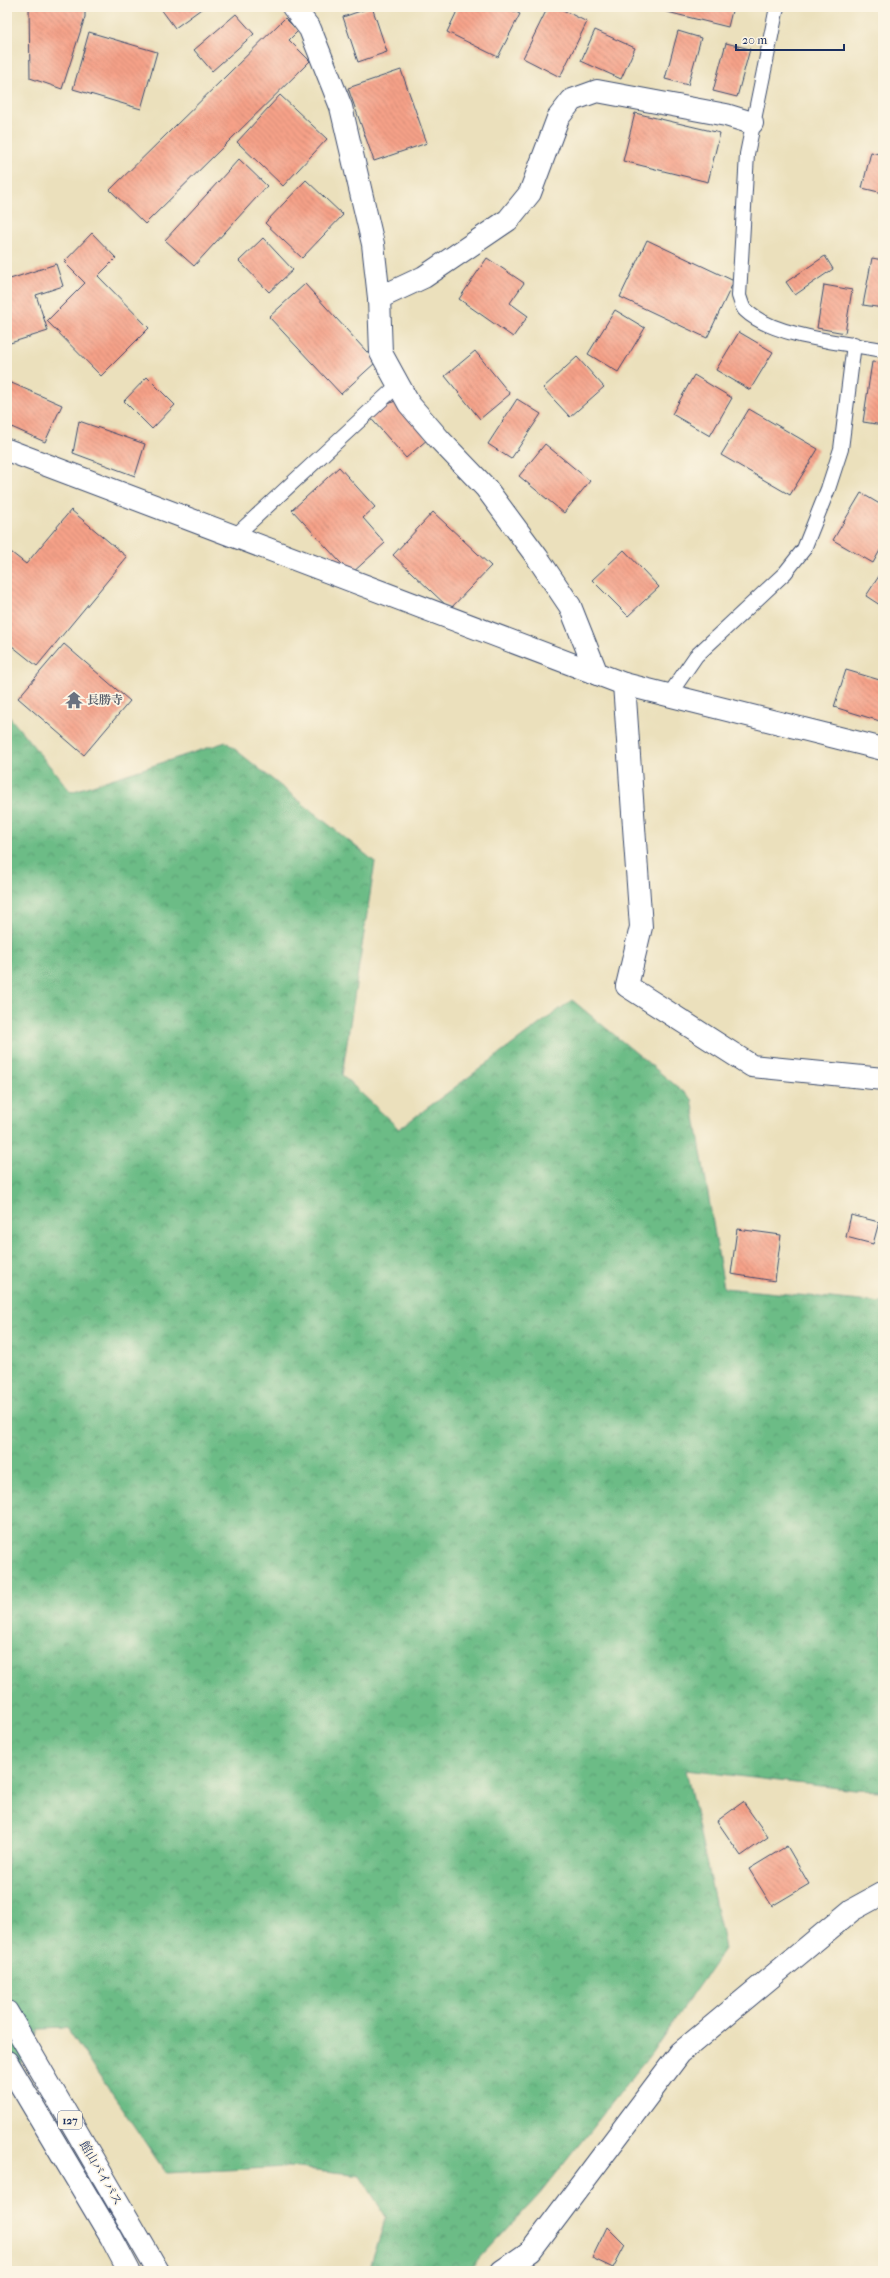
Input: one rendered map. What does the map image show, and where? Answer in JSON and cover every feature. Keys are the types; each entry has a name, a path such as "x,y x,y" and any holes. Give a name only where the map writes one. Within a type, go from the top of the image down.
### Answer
{"main road":[{"path":"293,7 310,29 341,107 373,244 379,298 382,353 409,404 440,440 486,488 537,557 570,606 597,674"},
{"path":"379,298 424,278 508,220 530,193 558,118 572,100 597,91 726,115 752,123"},
{"path":"7,450 624,684 883,749"},
{"path":"624,684 641,927 627,986 752,1066 883,1079"},
{"path":"502,2271 531,2251 680,2053 852,1910 883,1893"},
{"name":"館山バイパス","path":"7,2012 158,2271"},
{"name":"館山バイパス","path":"7,2062 111,2237 129,2271"}],"lane":[{"path":"777,7 752,123 747,154 740,274 740,296 744,309 761,321 783,331 883,350"},
{"path":"669,695 696,656 785,572 804,549 828,489 841,449 854,344"},
{"path":"234,537 399,384"}],"green space":[{"path":"7,714 71,792 226,742 375,862 342,1075 399,1129 572,1000 692,1099 724,1288 883,1303 883,1791 855,1790 686,1770 725,1948 650,2055 539,2195 468,2271 369,2271 386,2217 360,2175 289,2167 166,2173 67,2028 39,2029 7,2091"}],"building":[{"path":"29,7 85,7 85,17 62,89 30,78"},
{"path":"164,7 204,7 175,28 161,9"},
{"path":"372,7 387,52 358,62 343,17"},
{"path":"459,7 505,7 520,14 498,57 447,32"},
{"path":"548,7 557,7 587,22 560,77 523,58"},
{"path":"655,7 733,7 728,27 655,9"},
{"path":"236,14 254,34 212,71 194,50"},
{"path":"285,18 298,31 289,40 310,61 145,224 110,190"},
{"path":"595,30 635,48 621,79 581,61"},
{"path":"678,31 701,38 688,85 665,79"},
{"path":"89,32 157,52 141,109 73,89"},
{"path":"726,43 750,49 737,97 713,91"},
{"path":"401,70 427,143 374,161 348,88"},
{"path":"280,95 327,139 283,186 237,142"},
{"path":"635,113 720,133 708,182 623,161"},
{"path":"871,152 883,155 883,193 862,188"},
{"path":"239,159 267,186 194,266 165,240"},
{"path":"306,180 343,215 302,258 265,223"},
{"path":"92,233 116,258 98,276 149,328 101,376 47,321 85,283 64,262"},
{"path":"263,238 293,270 269,292 239,261"},
{"path":"647,240 734,281 707,338 620,297"},
{"path":"825,256 833,269 795,295 786,282"},
{"path":"487,258 524,283 510,303 528,316 513,337 459,299"},
{"path":"872,258 883,260 883,308 863,305"},
{"path":"56,264 63,286 36,295 48,331 7,344 7,280"},
{"path":"305,284 376,362 341,394 269,317"},
{"path":"824,285 852,290 845,333 817,328"},
{"path":"615,310 645,328 618,372 588,354"},
{"path":"739,332 773,352 750,390 716,370"},
{"path":"475,351 510,394 480,419 445,376"},
{"path":"577,357 604,387 570,417 543,388"},
{"path":"872,362 883,363 883,425 863,422"},
{"path":"694,375 732,398 710,436 672,414"},
{"path":"147,377 175,405 152,429 124,401"},
{"path":"7,381 62,405 45,442 7,425"},
{"path":"517,399 541,414 511,459 488,444"},
{"path":"395,401 428,439 406,458 367,414"},
{"path":"749,409 818,449 790,495 721,455"},
{"path":"79,421 145,444 135,476 73,453"},
{"path":"545,444 590,481 564,513 519,476"},
{"path":"339,467 375,507 363,518 385,543 351,574 292,510"},
{"path":"861,493 883,506 883,545 873,563 833,540"},
{"path":"71,510 127,557 37,666 7,642 7,549 26,564"},
{"path":"433,512 491,566 450,609 393,555"},
{"path":"624,550 659,587 628,616 592,580"},
{"path":"883,570 883,607 866,596"},
{"name":"長勝寺","path":"64,644 130,701 84,755 18,698"},
{"path":"846,670 883,681 883,722 834,707"},
{"path":"851,1215 879,1222 873,1244 846,1237"},
{"path":"737,1229 781,1235 775,1281 731,1274"},
{"path":"883,1243 883,1254 880,1253"},
{"path":"743,1802 768,1837 741,1856 717,1821"},
{"path":"787,1846 809,1884 772,1906 749,1869"},
{"path":"607,2227 625,2245 613,2268 592,2258"}],"place":[{"name":"長勝寺","path":"74,700"}]}
